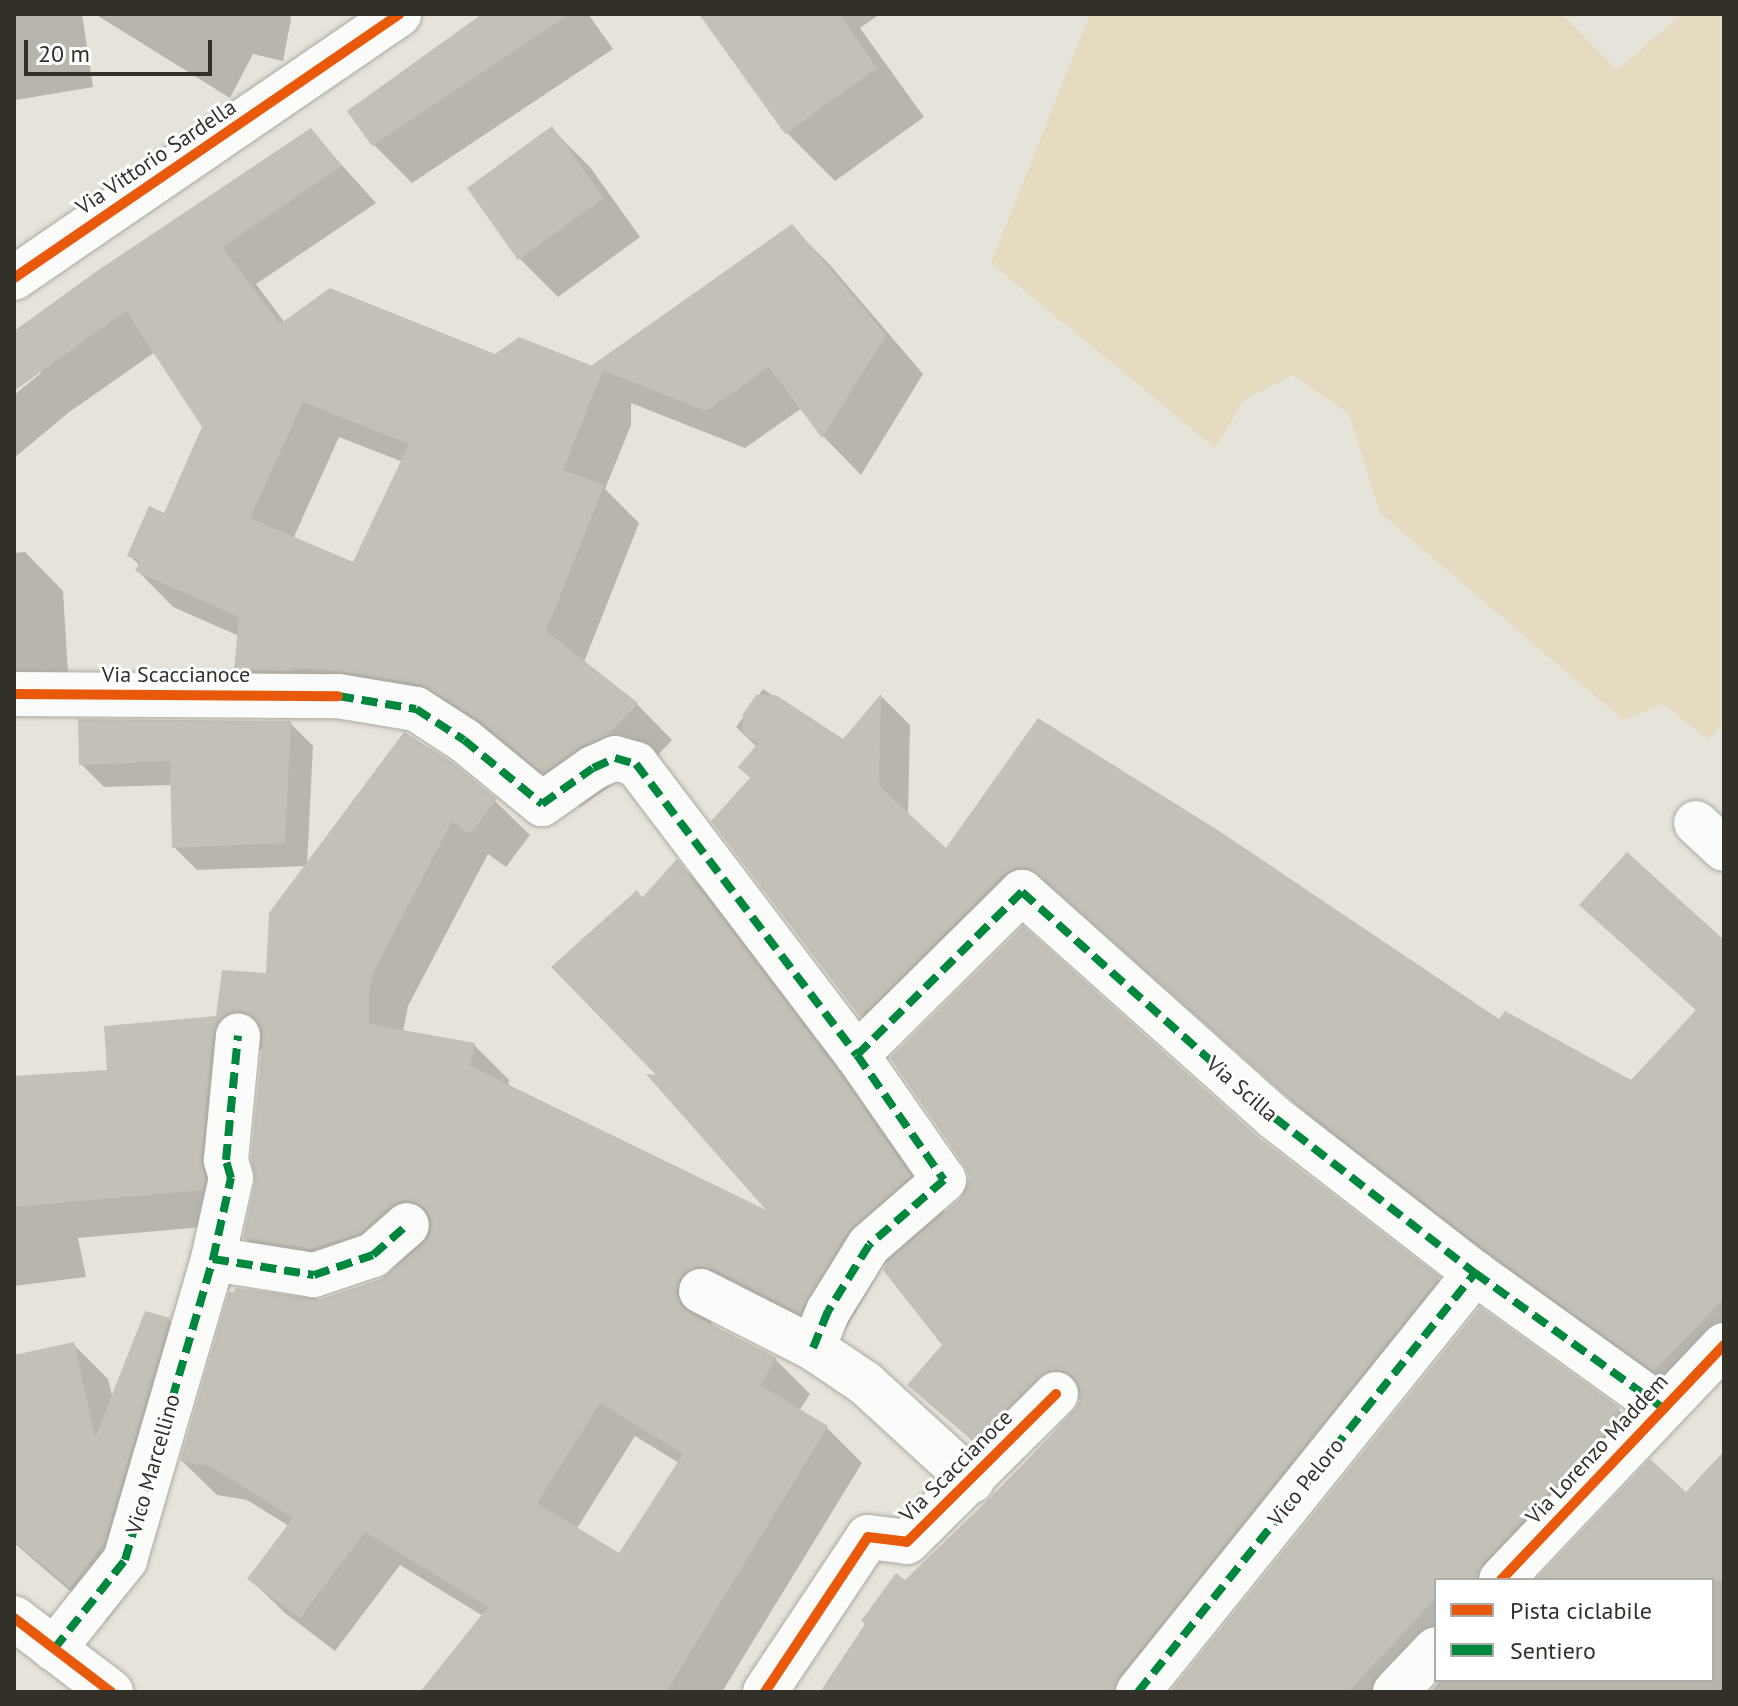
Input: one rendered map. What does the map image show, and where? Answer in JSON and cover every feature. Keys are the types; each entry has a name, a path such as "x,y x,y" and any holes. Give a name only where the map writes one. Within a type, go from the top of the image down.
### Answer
{"street":[{"name":"Via Vittorio Sardella","path":"14,278 399,14"},
{"name":"Via Scaccianoce","path":"14,694 338,696 416,709 464,740 542,804 593,768 615,758 636,764 857,1055 944,1180 869,1245 828,1311 813,1348"},
{"name":"Via Scilla","path":"857,1055 1022,892 1275,1118 1475,1273 1663,1408"},
{"name":"Vico Marcellino","path":"28,1636 125,1560 213,1259 231,1178 226,1160 238,1036"},
{"path":"213,1259 314,1275 373,1255 407,1225"},
{"name":"Vico Peloro","path":"1138,1692 1475,1273"},
{"name":"Via Scaccianoce","path":"701,1291 813,1348 865,1383 972,1481"},
{"name":"Via Lorenzo Maddem","path":"1503,1578 1724,1345"},
{"name":"Via Scaccianoce","path":"765,1692 868,1537 907,1542 972,1481 1056,1394"},
{"path":"28,1636 111,1692"},
{"path":"1395,1692 1434,1651"}],"shaded area":[{"path":"1090,14 1562,14 1617,70 1682,14 1724,14 1724,723 1708,740 1663,704 1623,720 1380,513 1349,414 1293,375 1245,399 1215,448 991,263"}],"building":[{"path":"482,14 570,14 372,146 347,111"},
{"path":"699,14 839,14 877,68 785,134"},
{"path":"552,126 604,198 518,260 467,188"},
{"path":"311,128 342,166 222,247 280,324 330,288 495,354 519,337 603,370 563,470 604,485 546,631 638,703 608,735 579,747 543,773 478,719 421,684 338,671 294,668 294,671 234,670 239,617 135,571 140,561 127,556 149,506 164,513 202,427 126,311 14,391 14,331 97,271","holes":["303,402 409,444 353,562 250,518"]},
{"path":"792,224 886,335 822,438 769,367 706,411 591,366"},
{"path":"881,694 879,786 946,848 1038,718 1216,829 1499,1019 1505,1011 1631,1080 1696,1010 1579,905 1627,852 1724,940 1724,1298 1654,1371 1490,1253 1291,1099 1028,868 1016,868 1004,874 860,1017 711,821 750,778 738,767 758,743 743,734 743,714 756,695 776,695 843,739"},
{"path":"78,719 291,721 285,843 172,848 170,761 79,765"},
{"path":"404,732 449,760 497,799 470,834 452,821 374,971 369,992 369,1024 475,1043 470,1066 766,1210 646,1074 656,1075 551,967 637,890 642,898 677,859 837,1070 911,1176 848,1231 800,1313 712,1268 699,1266 688,1270 678,1280 676,1293 680,1304 689,1313 777,1358 760,1385 828,1426 666,1692 420,1692 488,1607 365,1532 300,1618 247,1579 293,1518 210,1466 180,1461 229,1292 234,1292 235,1288 321,1299 381,1279 424,1243 430,1234 432,1221 425,1208 416,1202 403,1200 390,1206 360,1233 312,1249 243,1238 255,1183 251,1158 263,1038 261,1026 253,1016 241,1011 228,1013 218,1021 213,1033 201,1158 205,1179 203,1190 14,1207 14,1076 107,1070 104,1026 216,1016 222,970 266,973 269,913","holes":["600,1403 683,1454 619,1553 537,1503"]},
{"path":"1023,926 1258,1137 1440,1277 1119,1676 1114,1692 820,1692 865,1624 861,1621 896,1573 905,1580 1074,1412 1080,1400 1080,1387 1073,1376 1062,1370 1049,1370 973,1441 907,1385 942,1345 883,1270 888,1261 960,1199 969,1178 965,1166 890,1058"},
{"path":"1480,1307 1620,1408 1608,1420 1613,1425 1483,1563 1478,1578 1434,1578 1434,1600 1348,1692 1170,1692"},
{"path":"145,1311 170,1318 104,1544 70,1588 14,1541 14,1355 74,1342 95,1438"},
{"path":"1724,1451 1724,1580 1537,1578 1650,1459 1686,1492"}],"marked path":[{"path":"338,696 416,709 464,740 542,804 593,768 615,758 636,764 857,1055 944,1180 869,1245 828,1311 813,1348"},
{"path":"857,1055 1022,892 1275,1118 1475,1273 1663,1408"},
{"path":"54,1649 125,1560 213,1259 231,1178 226,1160 238,1036"},
{"path":"213,1259 314,1275 373,1255 407,1225"},
{"path":"1138,1692 1475,1273"}],"cycle path":[{"path":"14,278 399,14"},
{"path":"14,694 338,696"},
{"path":"1503,1578 1724,1345"},
{"path":"765,1692 868,1537 907,1542 1056,1394"},
{"path":"14,1618 111,1692"}]}
